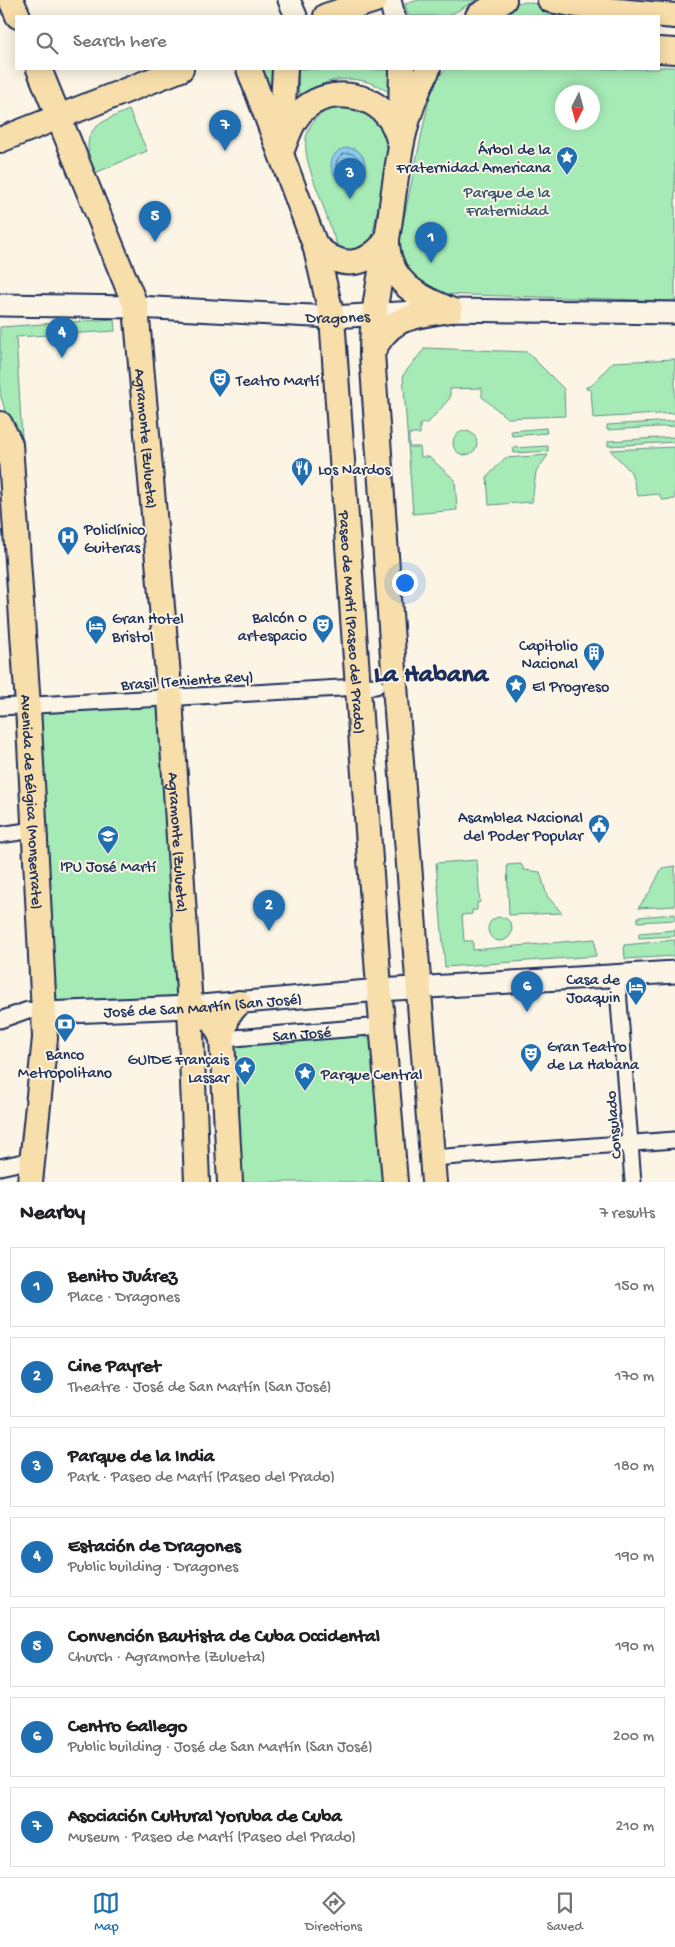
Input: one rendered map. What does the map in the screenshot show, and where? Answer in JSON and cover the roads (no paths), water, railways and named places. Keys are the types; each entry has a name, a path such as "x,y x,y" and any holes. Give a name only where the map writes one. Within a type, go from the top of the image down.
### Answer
{"main road":[{"path":"11,0 18,15"},
{"path":"289,0 296,15"},
{"path":"329,15 375,0"},
{"path":"390,0 394,15"},
{"path":"480,15 504,0"},
{"path":"550,0 675,16"},
{"path":"660,50 675,50"},
{"name":"Agramonte (Zulueta)","path":"39,70 136,307 170,699 190,1007 197,1182"},
{"path":"0,140 179,70"},
{"path":"249,70 281,152"},
{"name":"Paseo de Martí (Paseo del Prado)","path":"285,70 281,152 315,245 332,316 355,636 364,691 370,991 382,1026 394,1174"},
{"path":"394,1174 432,1168 372,353 373,314 387,240 400,143 402,70"},
{"path":"400,143 412,104 428,70"},
{"path":"281,152 296,118 304,109 316,101 331,96 345,95 362,99 381,109 394,126 400,143"},
{"path":"70,146 78,122 89,106"},
{"path":"315,245 334,260 358,262 375,254 387,240"},
{"path":"387,240 388,256 404,284 418,297 450,310"},
{"name":"Dragones","path":"0,305 136,307 332,316 450,310 675,313"},
{"path":"372,353 381,336 391,325 406,319 450,310"},
{"name":"Avenida de Bélgica (Monserrate)","path":"0,424 10,444 28,706 44,1013 45,1038 31,1171"},
{"path":"355,636 361,646 372,650 387,644 392,633"},
{"path":"364,691 388,689 396,699"},
{"name":"José de San Martín (San José)","path":"44,1013 190,1007 370,991 675,972"},
{"path":"222,1039 228,1014 239,1003"},
{"path":"190,1007 214,1021 220,1029 230,1182"}],"street":[{"name":"Brasil (Teniente Rey)","path":"0,707 364,691"},
{"path":"0,835 34,830"},
{"name":"Consulado","path":"617,976 633,1182"},
{"path":"0,1020 28,1010 44,1013"},
{"name":"San José","path":"222,1039 382,1026"},
{"path":"432,1168 675,1140"},
{"path":"0,1166 31,1171"}],"water":[{"path":"348,148 355,149 360,153 364,158 364,172 360,177 355,181 348,182 341,181 336,177 332,172 331,165 332,158 336,153 341,149"}],"place":[{"name":"Asociación Cultural Yoruba de Cuba","path":"225,151"},
{"name":"Árbol de la Fraternidad Americana","path":"567,176"},
{"name":"Parque de la India","path":"350,199"},
{"name":"Convención Bautista de Cuba Occidental","path":"155,242"},
{"name":"Benito Juárez","path":"431,263"},
{"name":"Estación de Dragones","path":"62,358"},
{"name":"Teatro Martí","path":"220,398"},
{"name":"Los Nardos","path":"302,487"},
{"name":"Policlínico Guiteras","path":"68,556"},
{"name":"Balcón 0 artespacio","path":"323,644"},
{"name":"Gran Hotel Bristol","path":"96,645"},
{"name":"Capitolio Nacional","path":"594,672"},
{"name":"El Progreso","path":"516,704"},
{"name":"Asamblea Nacional del Poder Popular","path":"599,844"},
{"name":"IPU José Martí","path":"108,855"},
{"name":"Cine Payret","path":"269,931"},
{"name":"Casa de Joaquin","path":"636,1006"},
{"name":"Centro Gallego","path":"527,1012"},
{"name":"Banco Metropolitano","path":"65,1043"},
{"name":"Gran Teatro de La Habana","path":"531,1073"},
{"name":"GUIDE Français Lassar","path":"245,1086"},
{"name":"Parque Central","path":"305,1092"}],"district":[{"name":"La Habana","path":"431,672"}],"park label":[{"name":"Parque de la Fraternidad","path":"507,200"}]}
